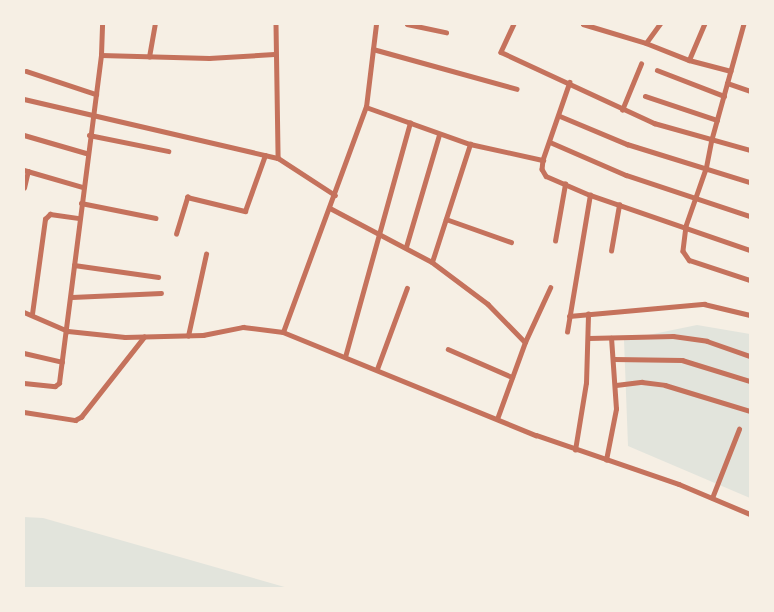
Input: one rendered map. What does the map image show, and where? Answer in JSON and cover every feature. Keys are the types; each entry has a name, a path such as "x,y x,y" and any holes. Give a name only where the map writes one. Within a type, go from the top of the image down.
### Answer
{"street":[{"path":"24,383 55,386 62,362 72,297 86,153 101,55 102,24"},
{"path":"148,57 155,24"},
{"path":"276,24 274,54 278,158"},
{"path":"283,332 335,195 366,106 376,24"},
{"path":"407,24 446,32"},
{"path":"514,24 501,52 570,82 622,110 654,123 750,150"},
{"path":"583,24 598,26 689,60 731,71"},
{"path":"646,43 660,24"},
{"path":"689,60 704,24"},
{"path":"744,24 712,139 706,169 686,226 683,251 689,260 750,280"},
{"path":"373,49 517,90"},
{"path":"101,55 209,58 274,54"},
{"path":"622,110 641,64"},
{"path":"657,70 724,96"},
{"path":"26,71 96,94"},
{"path":"570,82 544,160 544,173 590,196 686,226 750,250"},
{"path":"727,83 750,91"},
{"path":"645,96 717,120"},
{"path":"24,99 93,117 278,158 335,195"},
{"path":"366,106 410,124 470,144 544,160"},
{"path":"560,116 626,144 750,182"},
{"path":"345,357 381,234 410,124"},
{"path":"406,247 439,134"},
{"path":"24,135 86,153"},
{"path":"89,135 168,152"},
{"path":"550,142 626,175 750,216"},
{"path":"432,262 470,144"},
{"path":"176,234 187,197 245,211 265,155"},
{"path":"24,188 26,170 83,187"},
{"path":"555,240 565,184"},
{"path":"567,332 590,196"},
{"path":"81,203 156,218"},
{"path":"611,251 619,205"},
{"path":"330,208 432,262 488,304 525,342"},
{"path":"32,314 45,219 50,214 80,218"},
{"path":"446,219 511,242"},
{"path":"188,336 206,254"},
{"path":"74,265 158,276"},
{"path":"376,369 407,288"},
{"path":"498,419 525,342 550,288"},
{"path":"72,297 161,293"},
{"path":"569,316 704,304 750,315"},
{"path":"24,312 68,331 144,337 188,336 243,327 283,332 575,450 712,498 750,514"},
{"path":"575,450 586,383 589,338 588,314"},
{"path":"589,338 673,336 707,341 750,356"},
{"path":"24,412 76,420 81,417 144,337"},
{"path":"606,460 616,409 616,385 611,338"},
{"path":"448,349 512,376"},
{"path":"24,353 62,362"},
{"path":"614,359 682,360 750,381"},
{"path":"616,385 642,382 665,385 750,411"},
{"path":"712,498 739,428"}],"shaded area":[{"path":"697,325 750,334 750,498 628,446 624,340"},
{"path":"24,517 43,518 288,588 24,588"}]}
